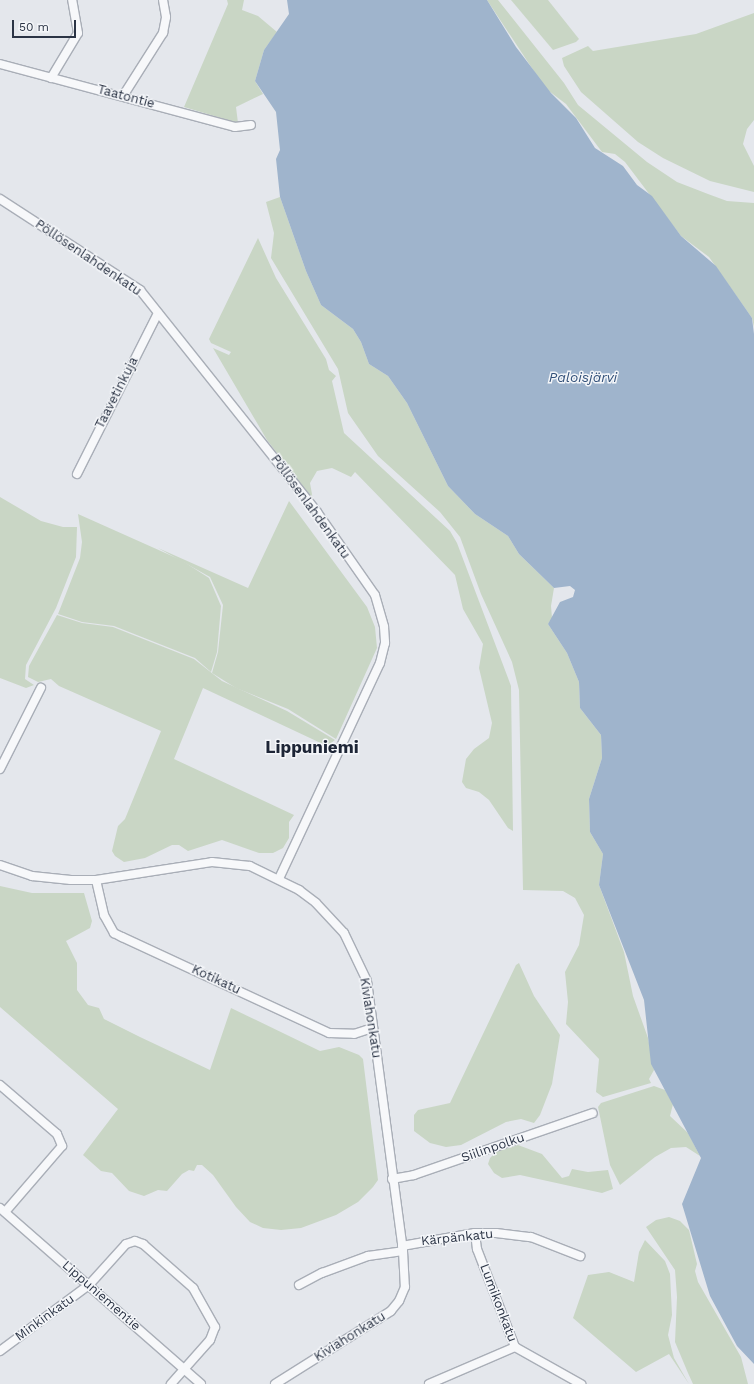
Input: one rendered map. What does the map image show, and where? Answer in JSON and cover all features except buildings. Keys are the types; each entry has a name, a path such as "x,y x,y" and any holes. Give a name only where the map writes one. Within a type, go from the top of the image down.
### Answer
{"street":[{"path":"50,78 78,33 72,0"},
{"path":"123,96 164,33 166,16 163,0"},
{"name":"Taatontie","path":"0,64 235,127 251,125"},
{"name":"Pöllösenlahdenkatu","path":"0,199 140,290 191,352 317,512 375,595 384,627 385,643 380,662 279,879"},
{"name":"Taavetinkuja","path":"77,474 158,313"},
{"path":"0,769 41,688"},
{"name":"Kiviahonkatu","path":"0,865 32,876 48,879 96,880 212,862 250,866 279,879 316,903 344,933 367,981 402,1249 405,1287 399,1301 391,1311 275,1384"},
{"name":"Kotikatu","path":"96,880 104,915 114,932 122,937 330,1033 354,1034 373,1028"},
{"path":"0,1085 57,1134 62,1146 3,1210"},
{"name":"Siilinpolku","path":"392,1179 414,1176 593,1113"},
{"name":"Lippuniementie","path":"3,1210 202,1384"},
{"name":"Kärpänkatu","path":"299,1285 322,1273 368,1256 475,1234 531,1237 580,1256"},
{"name":"Lumikonkatu","path":"475,1234 477,1249 515,1347 581,1384"},
{"name":"Minkinkatu","path":"0,1351 89,1285 126,1244 135,1241 143,1244 193,1288 215,1327 210,1340 185,1369"},
{"path":"429,1384 515,1347"},
{"path":"171,1384 185,1369"}],"green space":[{"path":"227,0 244,0 242,10 258,16 277,32 264,50 255,81 263,94 236,107 238,123 184,107 228,4"},
{"path":"487,0 498,0 564,83 578,105 647,162 677,182 708,194 727,201 754,203 754,327 752,318 709,257 681,236 625,162 615,154 602,152 566,104 545,88"},
{"path":"511,0 548,0 579,39 576,42 553,50"},
{"path":"754,13 754,120 747,129 743,144 754,166 754,192 710,181 663,158 638,142 581,92 564,66 562,58 588,46 593,51 696,34"},
{"path":"280,197 306,271 321,305 353,329 361,342 369,364 388,376 407,403 448,486 475,514 508,536 519,554 554,588 551,606 552,618 548,624 567,653 579,682 580,708 601,735 602,758 589,799 590,832 603,854 599,885 624,952 633,996 648,1038 654,1070 649,1079 651,1083 603,1097 596,1092 599,1059 566,1024 568,1002 565,972 579,945 584,915 575,898 563,891 523,890 519,690 512,662 481,594 460,537 440,512 378,456 348,413 338,369 271,258 274,233 266,202"},
{"path":"258,238 276,278 326,359 329,370 336,376 332,381 344,433 450,531 457,543 511,686 513,831 508,828 489,800 479,792 466,788 462,782 466,759 474,749 489,738 492,723 479,668 483,644 463,609 455,575 355,472 351,477 332,468 317,471 310,483 313,500 267,440 213,348 229,355 231,352 211,343 209,339"},
{"path":"0,497 41,521 63,527 77,527 76,557 56,608 26,665 25,679 34,685 26,688 0,678"},
{"path":"289,501 367,607 375,627 377,648 336,739 288,709 236,688 212,673 218,652 223,605 210,577 158,548 248,588"},
{"path":"78,514 181,560 209,578 221,606 217,652 211,672 195,658 114,626 82,622 58,614 80,558 82,542"},
{"path":"57,615 82,623 113,627 194,659 222,681 287,711 335,740 327,746 203,688 174,759 294,815 289,822 289,838 283,848 273,853 259,853 222,840 188,851 179,845 172,845 145,858 124,862 115,856 112,851 118,826 125,819 161,731 59,686 51,679 38,682 28,677 29,666"},
{"path":"0,886 32,893 84,893 92,921 90,928 66,941 77,963 77,990 88,1005 99,1008 104,1019 210,1070 231,1008 320,1051 339,1047 359,1055 363,1059 378,1180 373,1187 358,1202 336,1215 301,1228 281,1230 263,1228 250,1222 236,1207 213,1175 202,1165 197,1165 194,1171 189,1170 182,1174 167,1191 158,1190 144,1196 129,1191 112,1173 101,1171 83,1155 118,1109 0,1007"},
{"path":"519,963 534,996 560,1035 552,1084 540,1115 534,1123 521,1119 506,1122 461,1145 446,1147 430,1143 414,1131 414,1115 418,1110 450,1103 516,965"},
{"path":"654,1086 665,1090 673,1104 670,1116 688,1133 700,1156 686,1147 671,1148 655,1157 620,1185 610,1165 598,1107 601,1103"},
{"path":"518,1145 542,1154 562,1178 569,1176 572,1169 588,1172 608,1170 613,1189 602,1193 520,1175 502,1178 494,1173 488,1164 490,1158 496,1152"},
{"path":"669,1217 680,1221 689,1230 697,1264 695,1271 698,1282 741,1357 748,1384 693,1384 675,1342 677,1297 675,1270 646,1227 656,1220"},
{"path":"645,1240 665,1261 670,1274 672,1315 668,1335 674,1358 689,1384 669,1354 636,1372 573,1318 588,1275 609,1272 634,1282 639,1252"}],"water":[{"name":"Paloisjärvi","path":"287,0 487,0 516,47 551,93 576,118 595,148 623,166 637,185 652,196 681,236 716,266 752,318 754,334 754,1364 737,1346 710,1296 682,1204 701,1158 651,1064 644,1000 599,885 603,854 590,832 589,799 602,758 601,735 580,708 579,682 567,653 548,624 560,602 573,597 575,590 570,586 554,588 519,554 508,536 475,514 448,486 407,403 388,376 369,364 361,342 353,329 321,305 306,271 280,197 276,159 280,150 276,112 255,81 264,50 289,14"}],"district":[{"name":"Lippuniemi","path":"312,748"}]}
